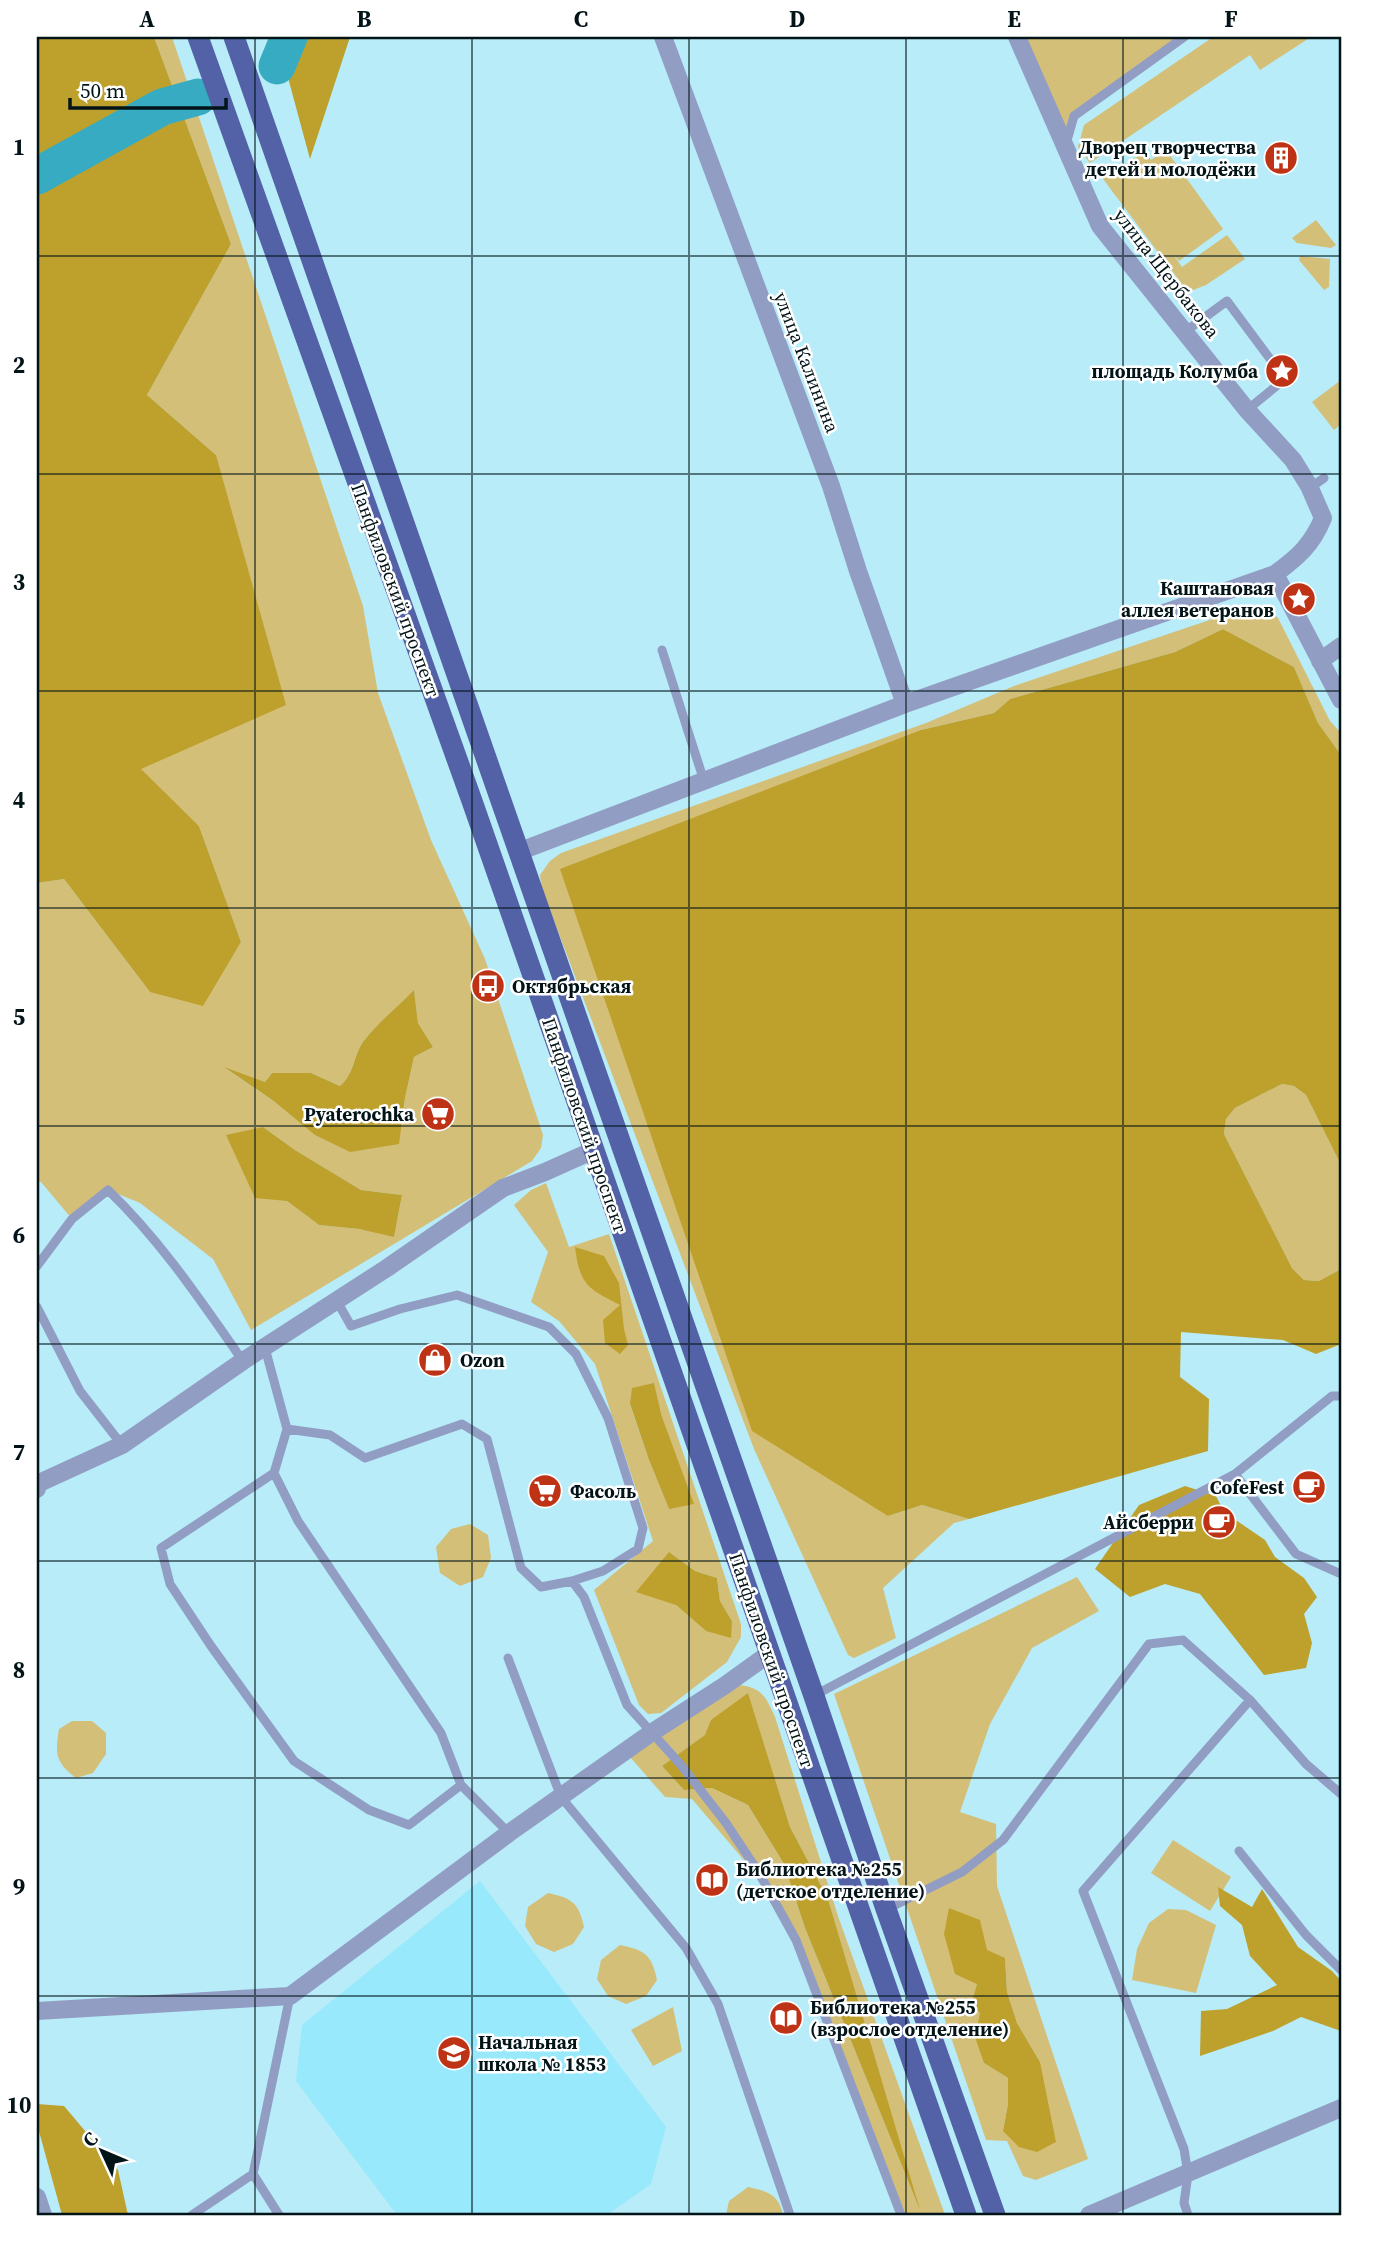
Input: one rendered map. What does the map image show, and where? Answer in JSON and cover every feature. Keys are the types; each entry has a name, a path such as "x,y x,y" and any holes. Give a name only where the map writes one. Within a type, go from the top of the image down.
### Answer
{"main road":[{"name":"Панфиловский проспект","path":"198,37 467,788 966,2215"},
{"name":"Панфиловский проспект","path":"234,37 995,2215"}],"street":[{"name":"улица Калинина","path":"663,37 831,486 905,705"},
{"name":"улица Щербакова","path":"518,852 905,705 1275,574 1299,557 1317,533 1323,518 1317,483 1247,410 1100,226 1017,37"},
{"path":"1275,574 1341,700"},
{"path":"1320,662 1341,646"},
{"path":"37,1485 122,1445 503,1188 594,1150"},
{"path":"37,2011 290,1996 509,1833 770,1653"},
{"path":"1095,2214 1341,2108"},
{"path":"37,2197 43,2215"}],"lane":[{"path":"1066,146 1074,116 1184,37"},
{"path":"1186,331 1227,301 1285,379 1247,410"},
{"path":"662,650 704,781"},
{"path":"37,1266 72,1219 108,1190 139,1220 182,1273 243,1361"},
{"path":"287,1429 330,1435 365,1458 462,1424 487,1439 521,1568 541,1587 603,1571 638,1549 643,1528 608,1418 576,1354 549,1327 457,1296 400,1309 351,1326 337,1301"},
{"path":"37,1307 80,1391 122,1445"},
{"path":"265,1348 287,1429 274,1473 162,1548 170,1584 293,1761 369,1810 409,1825 461,1785"},
{"path":"814,1696 1235,1474 1332,1396 1341,1396"},
{"path":"274,1473 298,1521 441,1732 461,1785 509,1833"},
{"path":"1235,1474 1296,1554 1341,1574"},
{"path":"572,1581 584,1597 627,1704 681,1765 726,1823 759,1873 796,1940 901,2215"},
{"path":"886,1909 962,1872 1003,1840 1149,1644 1183,1640 1250,1700 1306,1764 1341,1794"},
{"path":"508,1658 561,1797 686,1948 718,2004 790,2215"},
{"path":"1188,2215 1184,2203 1188,2174 1184,2150 1083,1891 1250,1700"},
{"path":"1239,1851 1306,1935 1341,1970"},
{"path":"279,2215 253,2174 290,1996"},
{"path":"192,2215 253,2174"}],"shaded area":[{"path":"37,37 154,37 231,244 147,395 216,455 286,705 141,769 199,826 241,942 203,1006 150,992 64,879 37,883"},
{"path":"154,37 172,37 363,606 378,693 431,840 485,959 543,1135 541,1148 532,1161 251,1330 213,1259 140,1203 108,1190 72,1219 41,1182 37,1182 37,883 64,879 150,992 216,982 241,942 199,826 140,769 216,455 147,395 231,244","holes":["414,991 418,1023 433,1047 414,1057 402,1127 275,1102 228,1070 265,1082 272,1073 311,1073 340,1086 349,1076 363,1042","263,1127 361,1190 402,1195 394,1236 319,1225 287,1201"]},
{"path":"277,37 350,37 310,159"},
{"path":"1017,37 1184,37 1075,116 1066,146"},
{"path":"1213,37 1311,37 1260,70 1250,55 1090,163 1078,147 1084,125"},
{"path":"1166,150 1223,229 1179,261 1172,253 1182,267 1227,235 1245,259 1206,285 1188,292 1103,179 1145,151 1151,160"},
{"path":"1316,220 1336,245 1331,248 1297,243 1292,238"},
{"path":"1300,256 1330,259 1329,287 1324,290 1299,260"},
{"path":"1341,380 1341,424 1334,430 1312,402"},
{"path":"1254,605 1266,608 1278,618 1330,721 1341,733 1341,755 1318,723 1294,667 1223,629 1175,652 1010,699 994,713 921,730 888,1516 922,1505 969,1519 954,1523 883,1588 896,1638 854,1658 848,1655 754,1449 542,889 540,875 550,861 561,853 926,723 1014,686"},
{"path":"1223,629 1294,667 1318,723 1341,755 1341,1165 1306,1095 1294,1086 1282,1084 1235,1108 1226,1119 1224,1134 1292,1268 1304,1280 1319,1281 1341,1269 1341,1344 1316,1354 1283,1340 1181,1332 1180,1377 1209,1399 1208,1451 969,1519 922,1505 888,1516 752,1431 560,869 921,730 994,713 1010,699 1175,652"},
{"path":"414,990 418,1023 433,1047 414,1057 399,1144 350,1152 315,1135 275,1102 224,1067 265,1082 272,1073 311,1073 340,1086 349,1076 363,1042"},
{"path":"1282,1084 1294,1086 1306,1095 1341,1165 1341,1269 1319,1281 1304,1280 1292,1268 1224,1134 1226,1119 1235,1108"},
{"path":"263,1127 361,1190 402,1195 394,1237 359,1229 319,1225 287,1201 255,1198 226,1135"},
{"path":"546,1183 569,1247 609,1234 741,1624 741,1637 727,1662 661,1713 648,1714 639,1705 594,1590 653,1541 595,1364 559,1321 531,1302 548,1252 514,1205 531,1190","holes":["654,1384 662,1417 669,1509 630,1405","669,1552 695,1571 717,1578 720,1601 732,1621 706,1631 676,1605"]},
{"path":"575,1247 604,1256 619,1283 628,1345 620,1354 605,1343 603,1320 620,1305 587,1284 580,1270"},
{"path":"654,1383 662,1417 694,1504 669,1509 630,1404 632,1388"},
{"path":"1185,1486 1216,1496 1224,1512 1265,1540 1275,1557 1304,1578 1317,1597 1304,1614 1312,1643 1306,1668 1264,1675 1200,1594 1165,1584 1130,1597 1095,1569 1139,1505"},
{"path":"470,1524 488,1535 491,1558 483,1577 460,1586 440,1573 436,1547 451,1529"},
{"path":"669,1552 695,1571 717,1578 720,1601 732,1621 731,1638 706,1631 676,1605 636,1592"},
{"path":"1077,1577 1099,1611 1032,1648 990,1724 960,1812 996,1824 997,1886 1088,2159 1036,2180 1023,2176 1007,2141 986,2140 834,1694","holes":["1005,1958 1007,1992 1017,2023 1040,2062 1003,2131 1008,2104 1008,2078 984,2063 980,2013 972,2004 977,1984"]},
{"path":"740,1685 753,1688 766,1699 775,1717 839,1919 945,2215 898,2215 777,1899 692,1799 665,1797 630,1757","holes":["748,1694 790,1827 828,1899 916,2200 805,1928 784,1864 748,1805 712,1788 684,1790 662,1766 706,1735"]},
{"path":"748,1693 790,1827 828,1899 920,2210 805,1928 784,1864 748,1805 712,1788 684,1790 662,1766 705,1735 711,1720"},
{"path":"72,1721 92,1721 106,1733 106,1754 93,1773 76,1778 60,1762 57,1751 59,1729"},
{"path":"1173,1840 1231,1877 1210,1911 1151,1873"},
{"name":"Начальная школа № 1853","path":"480,1881 666,2127 651,2184 607,2215 397,2215 296,2081 302,2025"},
{"path":"1218,1887 1252,1907 1262,1889 1298,1947 1332,1971 1341,1981 1341,2031 1301,2017 1273,2031 1200,2056 1201,2011 1227,2009 1277,1985 1250,1956 1242,1925 1220,1906"},
{"path":"548,1893 573,1903 580,1912 584,1927 573,1944 554,1952 536,1944 525,1926 528,1907"},
{"path":"949,1908 980,1920 987,1950 1005,1958 1007,1992 1017,2023 1040,2062 1056,2142 1037,2152 1019,2147 1003,2131 1008,2104 1008,2078 984,2063 975,2037 980,2013 971,2005 977,1984 955,1974 944,1934"},
{"path":"1168,1909 1186,1910 1216,1925 1196,1993 1132,1980 1137,1949 1149,1923"},
{"path":"620,1945 646,1955 653,1965 657,1980 646,1996 626,2004 608,1996 597,1979 601,1960"},
{"path":"673,2007 682,2051 653,2066 631,2030"},
{"path":"37,2104 64,2106 118,2170 128,2215 62,2215 37,2124"},
{"path":"748,2187 761,2190 775,2198 783,2215 726,2215 729,2201"}],"waterway":[{"path":"277,66 289,37"},
{"path":"37,176 162,107 198,97"}],"place":[{"name":"Дворец творчества детей и молодёжи","path":"1281,158"},
{"name":"площадь Колумба","path":"1282,371"},
{"name":"Каштановая аллея ветеранов","path":"1299,599"},
{"name":"Октябрьская","path":"488,986"},
{"name":"Pyaterochka","path":"438,1114"},
{"name":"Ozon","path":"435,1360"},
{"name":"CofeFest","path":"1309,1487"},
{"name":"Фасоль","path":"545,1491"},
{"name":"Айсберри","path":"1219,1522"},
{"name":"Библиотека №255 (детское отделение)","path":"712,1880"},
{"name":"Библиотека №255 (взрослое отделение)","path":"786,2018"},
{"name":"Начальная школа № 1853","path":"454,2053"}]}
